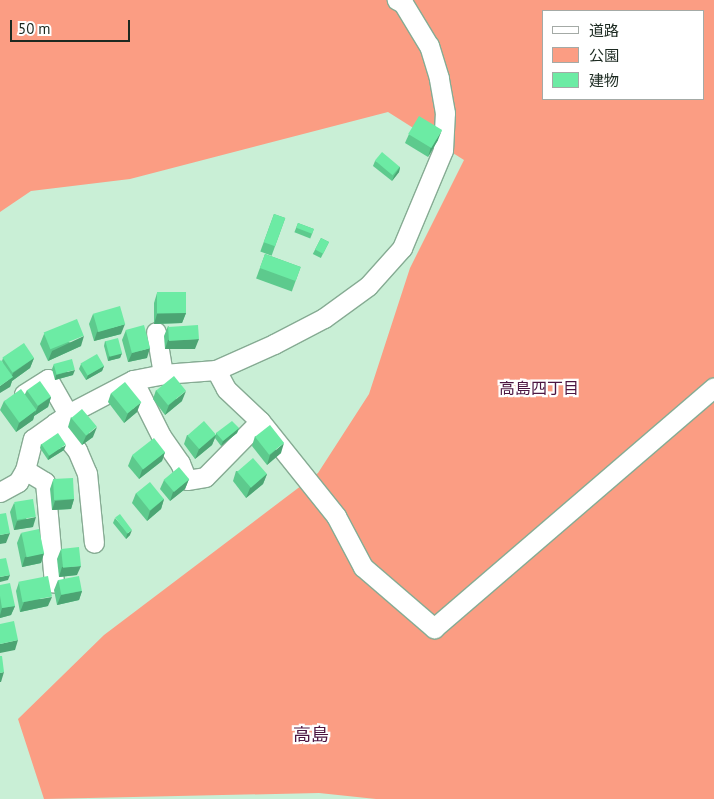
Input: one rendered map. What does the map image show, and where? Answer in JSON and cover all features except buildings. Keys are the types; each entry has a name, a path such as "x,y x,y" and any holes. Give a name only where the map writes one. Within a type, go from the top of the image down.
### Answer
{"street":[{"path":"0,492 18,482 25,470 32,439 62,418 133,380 163,374 216,370 324,318 368,286 402,248 443,150 444,114 439,78 429,46 403,3 397,0"},
{"path":"156,332 163,374"},
{"path":"216,370 226,390 260,421 336,516 363,567 434,628 714,388"},
{"path":"24,394 48,379 62,418 87,473 94,544"},
{"path":"133,380 160,436 180,463 187,480 205,477 260,421"},
{"path":"25,470 45,482 54,583"}],"green space":[{"path":"0,0 714,0 714,799 376,799 319,793 44,799 18,719 104,635 318,473 369,394 410,268 464,160 388,112 130,179 31,191 0,212"}],"district":[{"name":"高島四丁目","path":"539,388"},
{"name":"高島","path":"311,735"}]}
